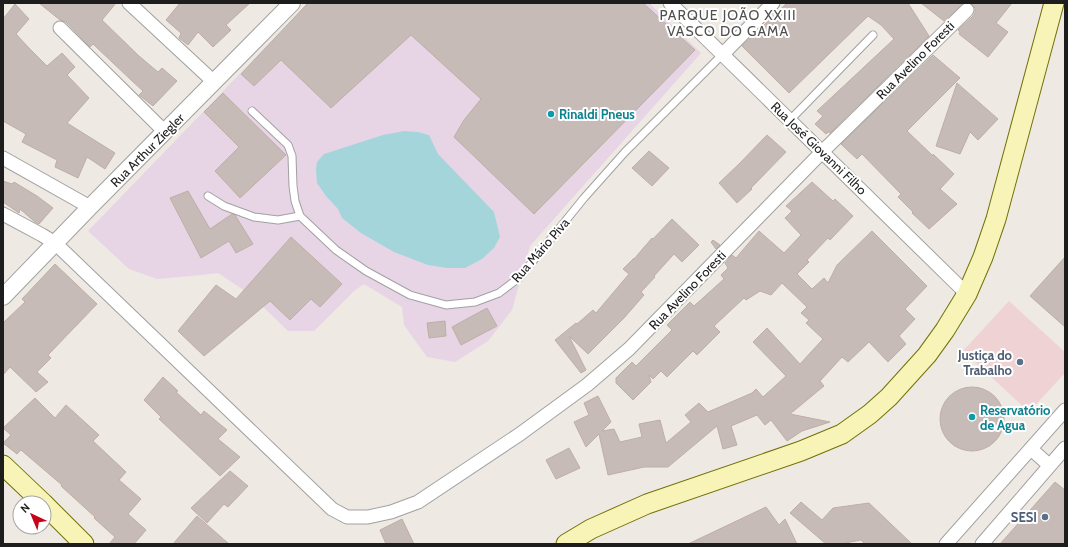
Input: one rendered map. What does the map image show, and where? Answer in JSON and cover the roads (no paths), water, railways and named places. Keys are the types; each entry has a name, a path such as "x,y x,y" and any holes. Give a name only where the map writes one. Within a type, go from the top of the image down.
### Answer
{"main road":[{"path":"566,544 591,529 646,504 801,451 842,434 870,414 894,392 927,355 945,330 967,294 983,257 996,219 1054,3"},
{"path":"3,466 34,495"},
{"path":"52,513 84,544"}],"street":[{"path":"129,3 214,82"},
{"name":"Rua Arthur Ziegler","path":"3,298 90,207 292,3"},
{"name":"Rua José Giovanni Filho","path":"670,3 823,151 967,294"},
{"name":"Rua Mário Piva","path":"723,54 773,3"},
{"name":"Rua Avelino Foresti","path":"3,214 55,243 332,509 347,518 368,517 391,512 418,502 520,434 587,385 629,348 823,151 967,10"},
{"path":"60,28 165,132"},
{"path":"3,158 90,207"},
{"path":"946,544 1065,410"},
{"path":"982,544 1065,448"},
{"path":"1031,449 1049,465"}],"lane":[{"path":"790,120 873,35"},
{"name":"Rua Mário Piva","path":"300,216 336,250 366,272 410,295 446,305 475,302 499,293 520,277 584,198 625,152 723,54"},
{"path":"208,196 224,206 254,217 278,220 300,216 295,200 292,156 288,145 252,111"}],"water":[{"path":"404,131 418,132 429,135 438,154 494,212 500,237 494,248 482,259 465,268 447,268 428,265 394,252 361,233 342,218 338,209 317,183 317,162 324,154 383,135"}],"place":[{"name":"Rinaldi Pneus","path":"551,114"},
{"name":"Justiça do Trabalho","path":"1020,362"},
{"name":"Reservatório de Agua","path":"972,417"},
{"name":"SESI","path":"1045,517"}],"district":[{"name":"PARQUE JOÃO XXIII VASCO DO GAMA","path":"728,24"}]}
